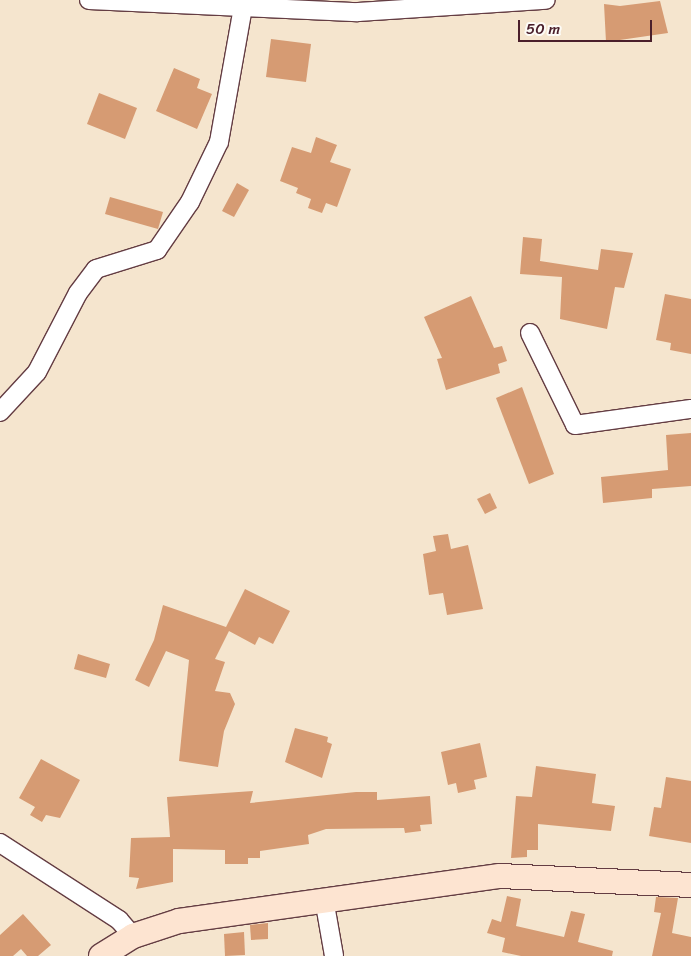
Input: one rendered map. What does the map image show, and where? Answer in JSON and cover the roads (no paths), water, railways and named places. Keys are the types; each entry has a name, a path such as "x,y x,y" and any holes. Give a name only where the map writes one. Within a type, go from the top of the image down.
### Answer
{"street":[{"path":"89,0 358,12 546,0"},
{"path":"0,412 37,372 78,293 96,269 157,250 190,202 219,142 243,7"},
{"path":"530,333 576,425 691,409"},
{"path":"0,843 119,920 133,936"},
{"path":"102,956 133,936 179,921 324,899 500,876 691,885"},
{"path":"324,899 334,956"}]}
